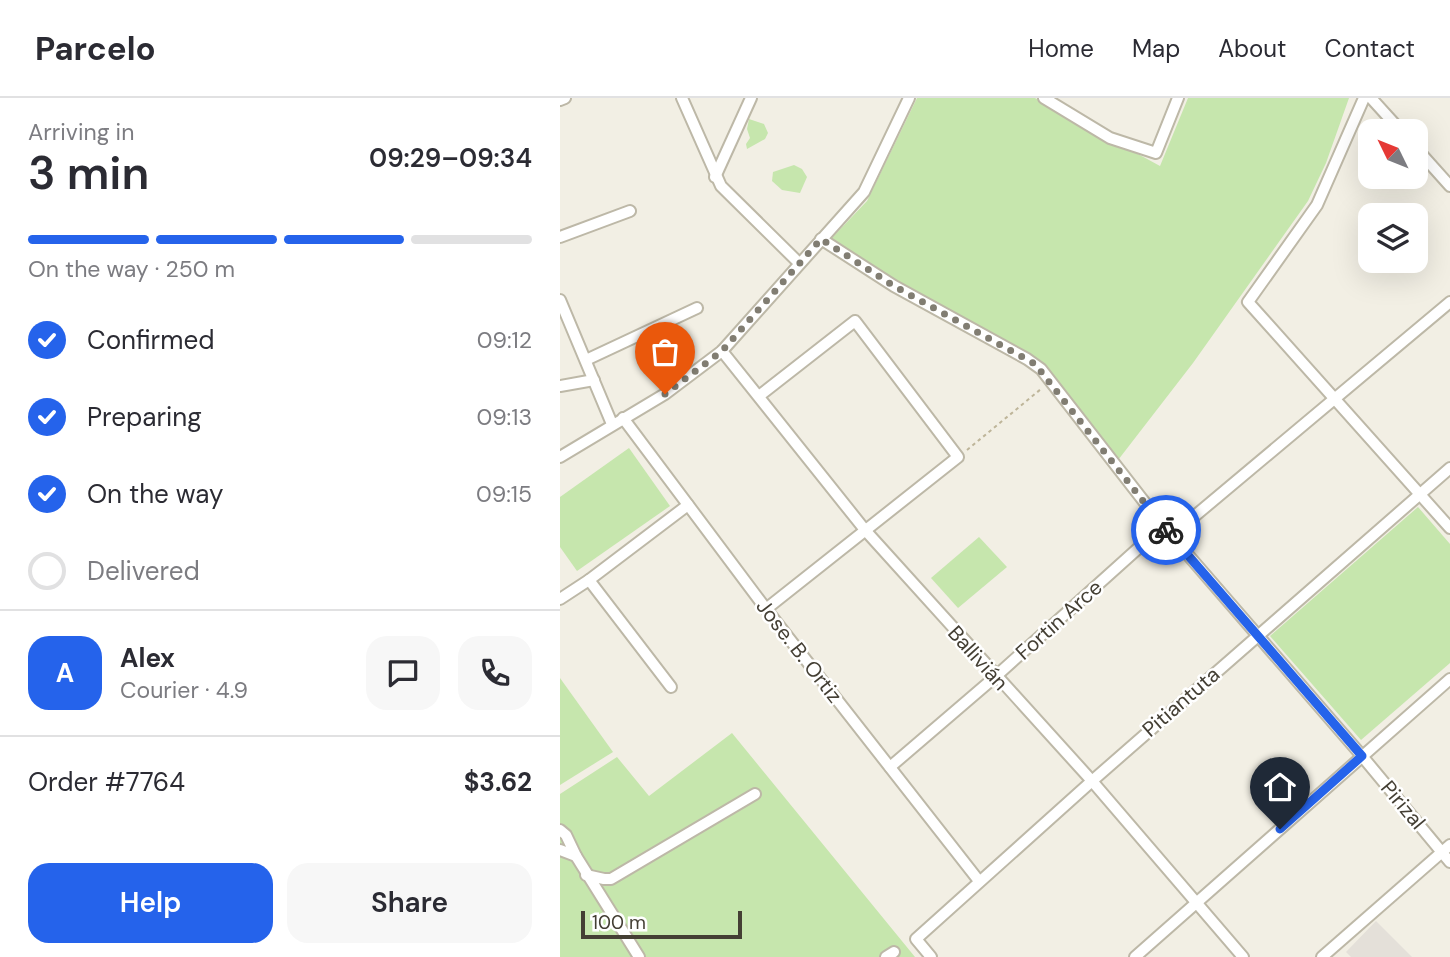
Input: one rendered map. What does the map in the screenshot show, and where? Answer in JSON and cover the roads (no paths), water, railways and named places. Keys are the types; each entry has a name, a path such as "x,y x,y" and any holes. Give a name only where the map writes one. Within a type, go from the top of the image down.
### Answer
{"street":[{"path":"682,98 720,186 799,263"},
{"path":"715,177 751,98"},
{"path":"560,457 665,394 722,351 864,192 909,98"},
{"path":"1051,100 1110,138 1156,153 1178,98"},
{"path":"1364,98 1317,205 1248,302 1450,528"},
{"path":"1371,98 1390,119"},
{"path":"1428,161 1450,186"},
{"path":"560,237 630,211"},
{"name":"Pirizal","path":"821,239 894,286 1035,364 1163,526 1362,756 1446,848 1450,862"},
{"path":"560,300 612,424"},
{"path":"1172,535 1450,302"},
{"path":"586,360 696,308"},
{"path":"759,396 855,321 958,457 766,609"},
{"name":"Ballivián","path":"722,351 865,530 995,677 1092,781 1243,957"},
{"path":"560,386 594,380"},
{"name":"Jose. B. Ortiz","path":"623,418 766,609 979,881"},
{"name":"Pitiantuta","path":"930,957 916,939 1257,635 1450,468"},
{"path":"560,599 590,580 688,505"},
{"name":"Fortin Arce","path":"890,768 1163,526"},
{"path":"590,580 671,687"},
{"path":"1135,957 1450,679"},
{"path":"586,875 611,878 755,794"},
{"path":"560,830 566,835 586,875 639,957"},
{"path":"1322,957 1446,848"},
{"path":"560,850 576,856"}]}
